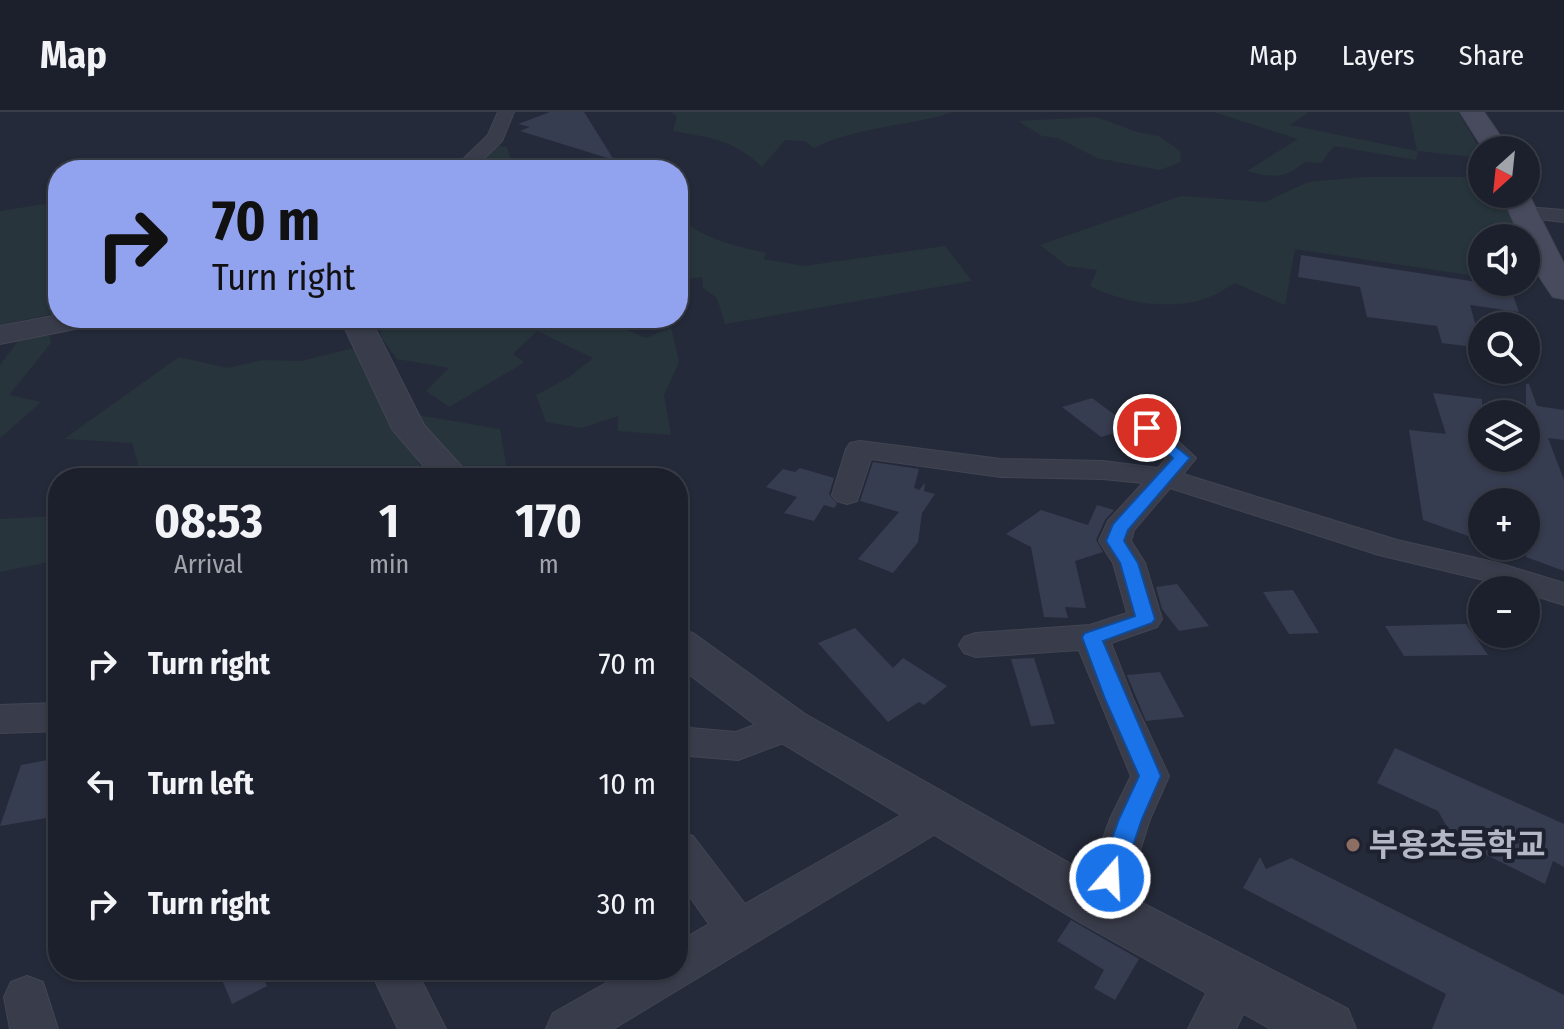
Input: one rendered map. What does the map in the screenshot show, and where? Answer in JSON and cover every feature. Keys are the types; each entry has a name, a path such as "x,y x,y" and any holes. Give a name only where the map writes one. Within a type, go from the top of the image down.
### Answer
{"main road":[{"path":"1472,112 1490,136"},
{"path":"1523,208 1538,246 1564,290"}],"street":[{"path":"472,160 496,137 506,112"},
{"path":"1535,208 1564,216"},
{"path":"0,335 48,326"},
{"path":"360,328 409,429 445,468"},
{"path":"976,645 1092,637 1145,619 1129,563 1115,541 1119,528 1182,458 1147,428"},
{"path":"847,495 860,449 1001,468 1103,470 1164,477 1390,548 1498,573 1564,594"},
{"path":"1092,637 1115,699 1150,776 1130,819 1100,907"},
{"path":"688,651 789,726 1100,907 1327,1029"},
{"path":"0,719 48,717"},
{"path":"688,742 738,746 789,726"},
{"path":"688,959 938,813"},
{"path":"688,861 739,930"},
{"path":"398,980 422,1029"},
{"path":"598,1022 656,980"},
{"path":"1212,1029 1236,981"}],"shaded area":[{"path":"670,112 953,112 848,135 814,148 805,141 785,140 762,167 731,145 673,131 677,116"},
{"path":"1214,112 1309,112 1290,125 1417,151 1409,112 1458,112 1472,136 1468,136 1468,156 1418,151 1416,160 1334,146 1321,163 1304,162 1284,174 1263,175 1247,171 1298,139"},
{"path":"1096,117 1140,133 1159,136 1180,151 1181,162 1160,170 1097,158 1058,138 1042,136 1018,121"},
{"path":"494,145 507,147 511,160 480,160"},
{"path":"1366,177 1468,177 1468,208 1509,208 1518,224 1468,224 1468,275 1295,249 1285,305 1235,283 1194,302 1163,304 1132,301 1090,286 1097,270 1067,266 1040,245 1181,196 1265,202 1308,182"},
{"path":"48,204 48,315 0,325 0,211"},
{"path":"688,224 722,241 766,253 764,259 804,266 945,246 972,281 725,324 717,298 703,288 702,277 688,279"},
{"path":"380,328 623,328 646,338 671,328 679,362 664,395 671,435 618,431 618,416 581,428 546,422 536,395 568,378 593,358 537,331 513,354 524,362 449,407 426,391 449,368 397,359 382,339"},
{"path":"49,332 51,343 9,395 41,402 0,438 0,365 21,337"},
{"path":"354,348 364,372 422,468 137,468 132,443 64,439 179,357 227,368 263,360 301,361"},
{"path":"411,414 500,429 507,468 461,468"},
{"path":"48,517 48,562 0,572 0,519"}],"building":[{"path":"550,112 584,112 614,160 520,131 530,127 518,124"},
{"path":"1301,255 1468,281 1468,296 1513,296 1519,312 1470,305 1468,346 1442,343 1437,326 1367,317 1360,287 1298,277"},
{"path":"1526,384 1529,384 1535,400 1526,400"},
{"path":"1433,393 1482,399 1468,400 1468,472 1540,472 1540,406 1564,410 1564,440 1548,438 1564,480 1564,571 1534,560 1540,560 1540,488 1468,488 1468,536 1423,520 1409,430 1446,434"},
{"path":"1092,398 1130,428 1101,437 1062,407"},
{"path":"873,462 919,469 914,488 919,490 925,483 924,491 935,494 922,513 918,542 893,573 858,559 899,512 860,501"},
{"path":"800,468 834,478 829,494 837,504 834,508 824,505 814,521 784,513 797,497 766,487 783,469 795,472"},
{"path":"1097,505 1114,510 1105,520 1096,540 1103,552 1075,561 1086,608 1065,607 1068,618 1044,617 1031,547 1006,534 1041,510 1088,525"},
{"path":"1177,584 1209,626 1179,631 1162,609 1156,587"},
{"path":"1293,590 1319,633 1289,634 1263,592"},
{"path":"1466,624 1468,648 1483,648 1488,655 1404,656 1385,626"},
{"path":"855,628 893,668 903,658 947,686 924,705 919,702 888,722 818,643"},
{"path":"1034,658 1055,724 1031,726 1011,659"},
{"path":"1160,672 1184,717 1146,721 1127,675"},
{"path":"1395,748 1564,824 1564,867 1553,861 1545,884 1454,839 1438,811 1377,783"},
{"path":"48,760 48,818 0,826 21,765"},
{"path":"1260,857 1266,869 1291,858 1564,995 1564,1029 1432,1029 1446,994 1243,888"},
{"path":"1071,920 1139,959 1115,1000 1094,988 1104,970 1057,941"},
{"path":"222,980 264,980 267,986 232,1004"}],"place":[{"name":"부용초등학교","path":"1353,845"}],"route":[{"path":"1110,878 1130,819 1150,776 1115,699 1092,637 1145,619 1129,563 1115,541 1119,528 1182,458 1147,428"}]}
